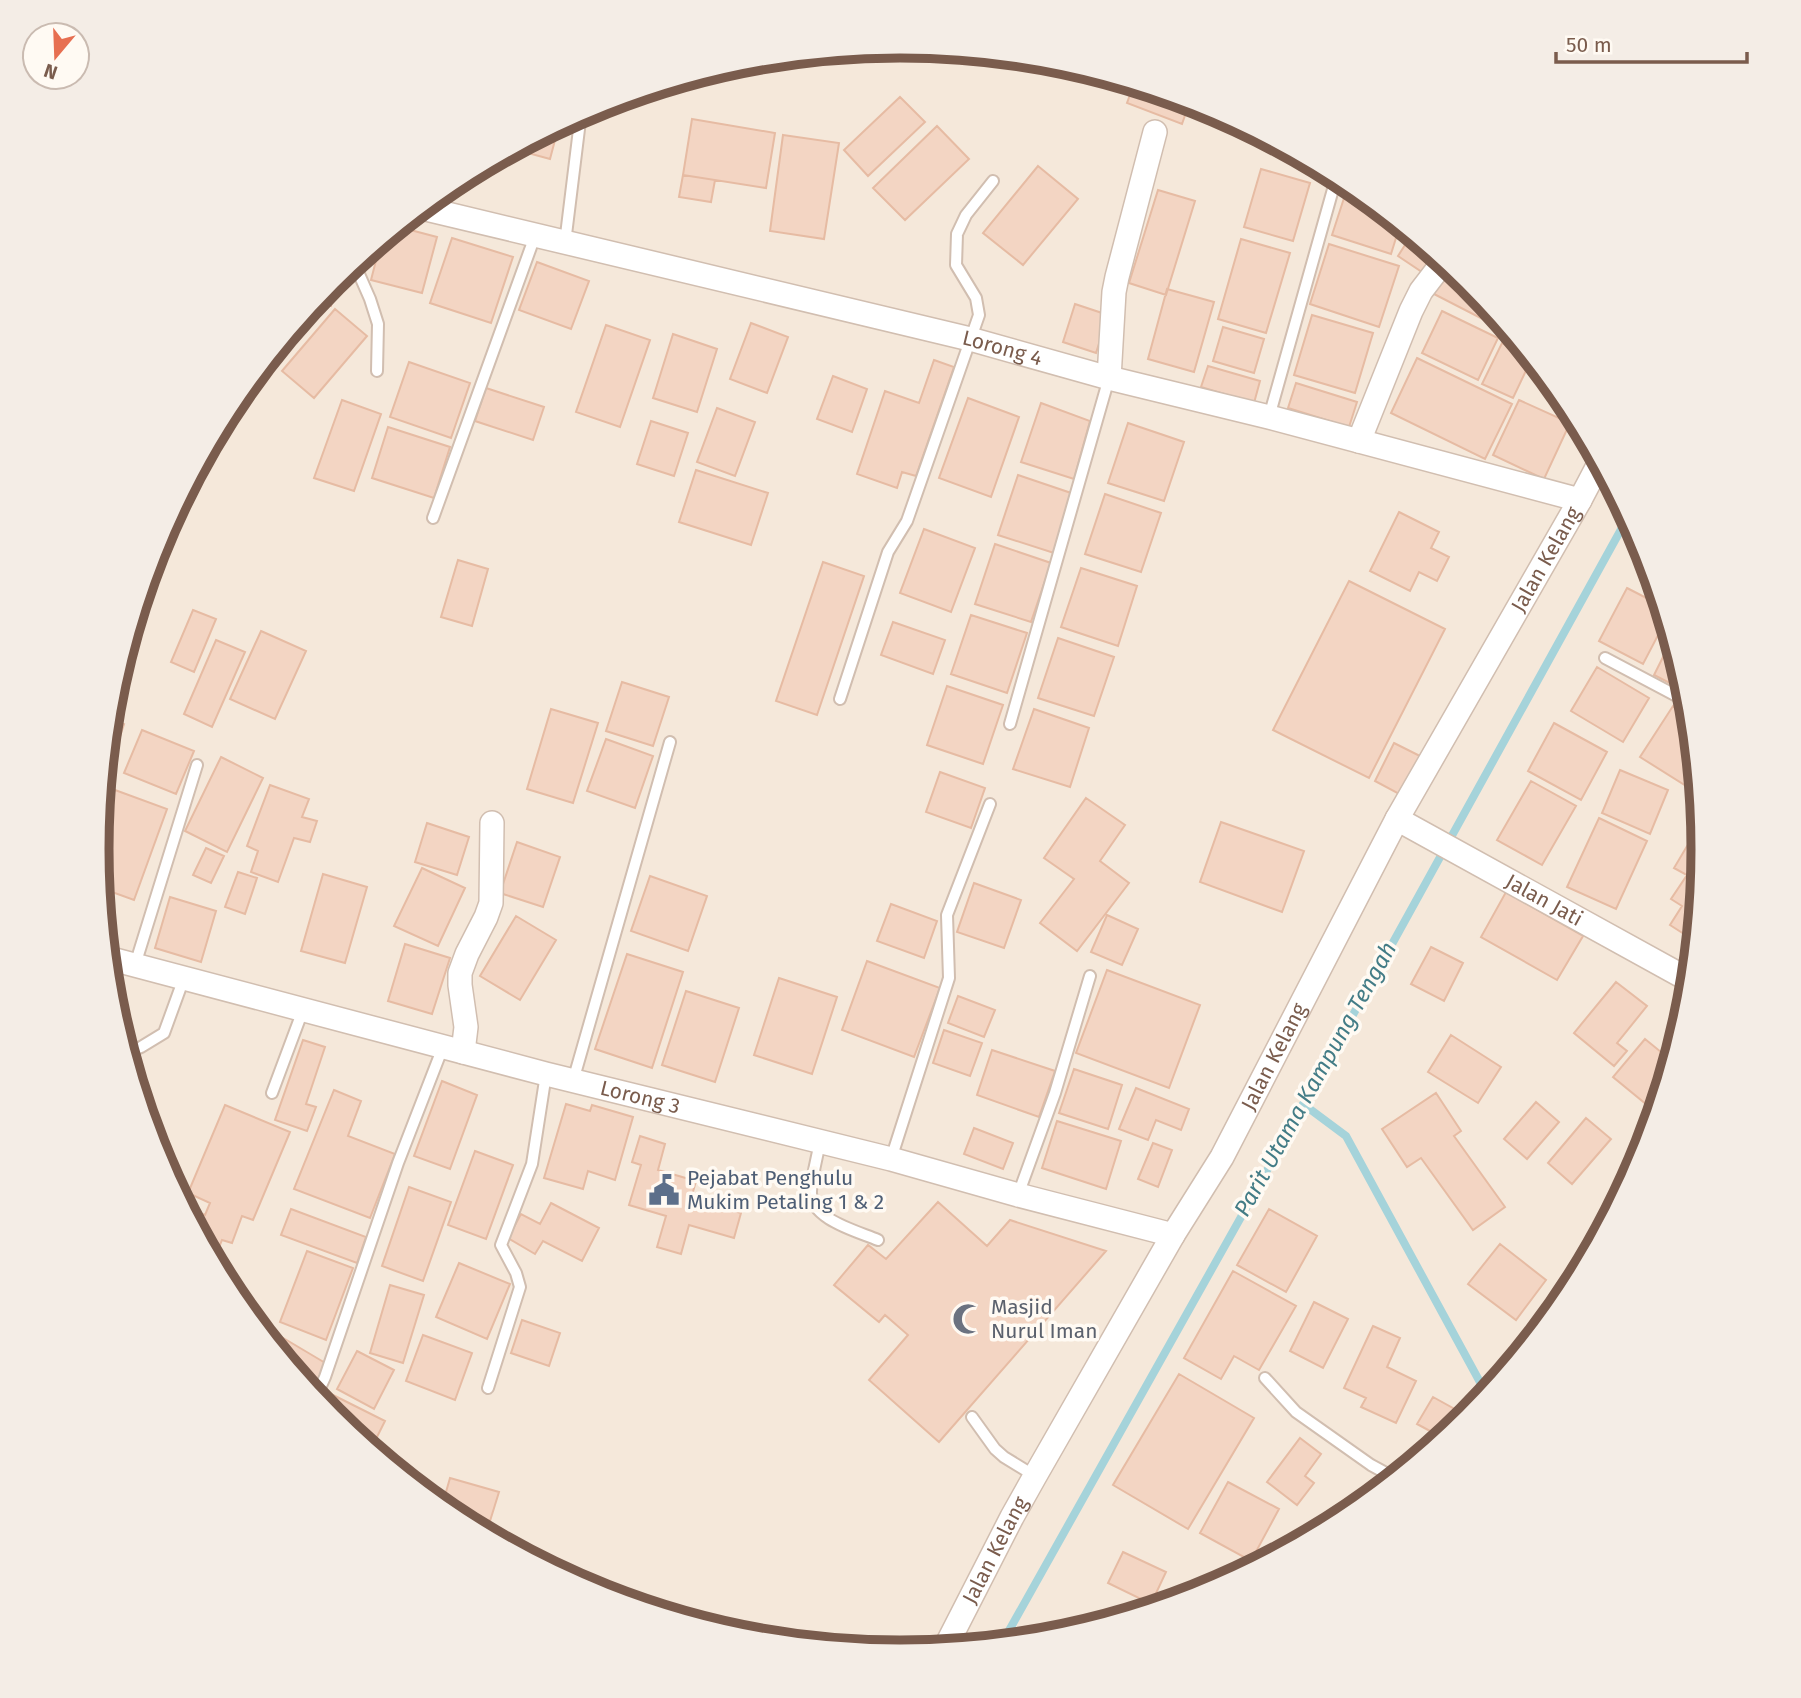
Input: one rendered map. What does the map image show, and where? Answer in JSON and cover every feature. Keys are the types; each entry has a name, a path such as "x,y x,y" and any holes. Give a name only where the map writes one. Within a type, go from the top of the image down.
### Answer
{"street":[{"path":"1109,378 1114,292 1155,132"},
{"name":"Lorong 4","path":"433,211 970,339 1109,378 1580,499"},
{"path":"1359,441 1411,311 1421,291 1438,269"},
{"name":"Jalan Kelang","path":"950,1639 1035,1476 1222,1157 1398,819 1595,470"},
{"name":"Jalan Jati","path":"1398,819 1681,976"},
{"path":"453,1049 466,1027 460,973 491,903 492,823"},
{"name":"Lorong 3","path":"117,960 573,1081 891,1159 1174,1235"}],"lane":[{"path":"565,243 579,126"},
{"path":"841,699 888,552 907,521 979,315 976,298 956,265 957,234 966,215 993,181"},
{"path":"1269,417 1334,187"},
{"path":"433,518 535,236"},
{"path":"359,273 378,324 377,371"},
{"path":"1010,724 1109,378"},
{"path":"1605,658 1677,696"},
{"path":"573,1081 670,743"},
{"path":"135,965 197,765"},
{"path":"891,1159 949,978 947,915 990,804"},
{"path":"1018,1195 1055,1093 1090,976"},
{"path":"135,1049 164,1032 184,978"},
{"path":"272,1093 303,1010"},
{"path":"321,1387 398,1163 453,1049"},
{"path":"488,1388 520,1287 516,1273 501,1245 532,1164 546,1074"},
{"path":"820,1142 811,1191 815,1208 832,1220 878,1240"},
{"path":"1265,1378 1296,1412 1386,1473"},
{"path":"972,1417 1003,1457 1035,1476"}],"shaded area":[{"path":"849,59 952,59 1004,65 1055,73 1155,100 1250,139 1296,164 1382,221 1422,254 1495,327 1528,367 1586,453 1610,499 1632,546 1665,644 1677,695 1690,797 1692,849 1685,952 1677,1003 1650,1103 1632,1152 1586,1245 1528,1331 1495,1371 1422,1444 1382,1477 1340,1507 1250,1559 1155,1598 1105,1613 1055,1625 952,1639 849,1639 797,1633 746,1625 646,1598 551,1559 505,1534 419,1477 379,1444 306,1371 273,1331 215,1245 191,1199 169,1152 136,1054 124,1003 111,901 109,849 116,746 124,695 151,595 169,546 215,453 273,367 306,327 379,254 419,221 461,191 551,139 646,100 696,85 746,73"}],"building":[{"path":"1131,93 1186,112 1182,124 1127,103"},
{"path":"900,97 925,122 868,176 844,150"},
{"path":"692,119 775,133 766,188 683,175"},
{"path":"937,126 969,159 905,220 873,188"},
{"path":"783,135 839,143 824,239 770,231"},
{"path":"556,137 550,159 526,153"},
{"path":"1038,166 1078,199 1023,265 983,233"},
{"path":"1261,169 1310,183 1293,241 1244,227"},
{"path":"683,175 715,180 711,202 679,197"},
{"path":"1158,190 1195,201 1166,295 1129,283"},
{"path":"1345,195 1397,234 1391,254 1332,235"},
{"path":"409,230 437,237 422,293 371,280 377,256"},
{"path":"452,238 513,257 491,323 430,303"},
{"path":"1241,239 1290,253 1266,333 1218,319"},
{"path":"1407,242 1432,263 1425,274 1398,256"},
{"path":"1329,244 1399,266 1379,327 1310,304"},
{"path":"537,262 589,281 571,329 519,310"},
{"path":"1444,275 1492,324 1434,294"},
{"path":"1167,289 1214,302 1194,372 1148,359"},
{"path":"1075,304 1108,315 1096,353 1063,342"},
{"path":"335,309 367,336 314,398 282,371"},
{"path":"1442,311 1498,338 1478,380 1422,353"},
{"path":"1312,315 1373,333 1355,393 1294,375"},
{"path":"751,323 788,337 767,393 730,379"},
{"path":"606,325 650,340 620,427 576,412"},
{"path":"1223,327 1264,339 1254,373 1213,361"},
{"path":"673,334 717,349 697,412 653,398"},
{"path":"1502,343 1513,348 1528,367 1513,398 1482,384"},
{"path":"1417,358 1512,404 1485,459 1391,413"},
{"path":"934,360 954,367 916,476 902,472 897,488 857,474 885,391 919,403"},
{"path":"409,362 470,383 451,438 390,417"},
{"path":"1208,366 1260,381 1254,403 1201,387"},
{"path":"833,376 867,389 852,432 817,419"},
{"path":"1296,383 1357,402 1349,427 1288,408"},
{"path":"486,388 544,407 533,440 475,421"},
{"path":"968,398 1019,417 991,497 939,478"},
{"path":"342,400 381,414 354,491 314,478"},
{"path":"1519,400 1566,421 1569,426 1544,479 1493,455"},
{"path":"1041,403 1090,421 1074,479 1021,462"},
{"path":"717,408 755,422 735,476 697,462"},
{"path":"651,421 688,433 674,476 637,464"},
{"path":"1128,423 1184,442 1164,501 1108,483"},
{"path":"388,427 450,447 434,498 372,478"},
{"path":"696,470 768,493 751,545 679,522"},
{"path":"1018,475 1074,494 1054,553 998,535"},
{"path":"1105,494 1161,513 1141,572 1085,554"},
{"path":"1399,512 1439,532 1431,548 1449,557 1437,581 1419,572 1410,591 1370,571"},
{"path":"924,529 975,548 951,612 900,593"},
{"path":"995,544 1051,563 1031,622 975,604"},
{"path":"458,560 488,569 472,626 441,617"},
{"path":"823,562 864,576 817,715 776,701"},
{"path":"1081,568 1137,586 1118,646 1061,627"},
{"path":"1349,581 1445,629 1369,778 1273,730"},
{"path":"1627,588 1652,601 1661,630 1643,664 1599,641"},
{"path":"193,610 216,619 194,672 171,662"},
{"path":"971,615 1027,633 1007,693 951,674"},
{"path":"893,622 945,640 933,674 881,655"},
{"path":"261,631 306,651 275,719 230,699"},
{"path":"1058,638 1114,657 1094,716 1038,698"},
{"path":"216,640 245,652 212,727 184,714"},
{"path":"1666,650 1675,686 1654,675"},
{"path":"1597,667 1649,698 1623,742 1571,711"},
{"path":"622,682 669,697 653,746 606,731"},
{"path":"947,686 1003,705 983,764 927,745"},
{"path":"1673,706 1679,710 1689,788 1640,757"},
{"path":"551,709 598,723 573,803 527,789"},
{"path":"1034,709 1089,728 1070,787 1013,769"},
{"path":"120,722 124,724 116,750"},
{"path":"1554,723 1607,752 1581,800 1528,771"},
{"path":"142,730 194,751 176,794 124,773"},
{"path":"606,739 653,756 635,808 587,791"},
{"path":"1394,743 1420,756 1401,795 1375,781"},
{"path":"221,757 263,778 227,852 185,831"},
{"path":"1620,770 1668,790 1650,834 1602,813"},
{"path":"940,772 985,788 971,828 926,812"},
{"path":"1531,781 1576,806 1542,865 1497,840"},
{"path":"270,785 309,799 302,817 317,821 310,842 294,838 278,882 251,872 258,851 247,846"},
{"path":"115,790 167,809 134,900 111,892 111,802"},
{"path":"1086,798 1125,825 1100,861 1129,883 1077,951 1040,923 1074,879 1044,858"},
{"path":"1599,818 1647,841 1616,909 1567,887"},
{"path":"1221,822 1304,851 1282,912 1200,882"},
{"path":"427,823 469,837 457,875 415,862"},
{"path":"1692,838 1687,936 1670,925 1682,906 1671,899 1687,875 1674,868"},
{"path":"517,842 560,857 543,907 500,893"},
{"path":"206,848 224,856 211,883 193,875"},
{"path":"422,868 465,888 438,946 394,926"},
{"path":"238,872 257,878 245,914 225,907"},
{"path":"323,874 367,887 345,963 301,951"},
{"path":"650,876 707,896 688,951 631,931"},
{"path":"974,883 1021,900 1004,948 957,932"},
{"path":"1506,892 1583,936 1557,980 1481,937"},
{"path":"170,897 216,911 201,962 155,948"},
{"path":"891,904 937,921 924,958 877,941"},
{"path":"1107,915 1138,929 1122,965 1091,952"},
{"path":"516,916 556,940 520,1000 480,976"},
{"path":"405,944 450,958 432,1014 388,1001"},
{"path":"1431,947 1463,963 1444,1001 1411,984"},
{"path":"627,954 683,972 652,1068 595,1049"},
{"path":"867,961 940,988 914,1057 842,1030"},
{"path":"1107,970 1200,1005 1169,1088 1076,1053"},
{"path":"779,978 837,997 812,1074 754,1055"},
{"path":"1616,982 1647,1006 1617,1043 1627,1051 1614,1066 1574,1033"},
{"path":"686,991 739,1008 715,1082 662,1065"},
{"path":"958,996 995,1010 984,1037 948,1023"},
{"path":"944,1030 982,1043 970,1076 933,1063"},
{"path":"1451,1035 1501,1067 1478,1103 1428,1072"},
{"path":"1645,1039 1665,1055 1649,1106 1613,1077"},
{"path":"303,1040 325,1047 306,1104 316,1107 307,1131 275,1120"},
{"path":"992,1050 1055,1071 1039,1117 977,1095"},
{"path":"1074,1069 1122,1085 1108,1129 1059,1113"},
{"path":"442,1081 477,1095 450,1169 414,1156"},
{"path":"1136,1088 1189,1109 1181,1130 1156,1120 1148,1140 1119,1129"},
{"path":"334,1090 361,1101 348,1136 395,1154 370,1218 294,1189"},
{"path":"1436,1093 1461,1131 1454,1136 1505,1207 1473,1230 1421,1158 1407,1167 1382,1129"},
{"path":"1536,1102 1559,1122 1527,1159 1504,1139"},
{"path":"566,1104 590,1111 592,1105 633,1117 615,1180 588,1171 583,1189 544,1178"},
{"path":"225,1105 290,1132 253,1220 242,1216 232,1243 222,1240 218,1250 198,1212 205,1215 210,1203 188,1193"},
{"path":"1586,1118 1611,1139 1572,1184 1548,1163"},
{"path":"1057,1121 1121,1141 1106,1189 1042,1168"},
{"path":"974,1128 1013,1143 1003,1169 964,1154"},
{"name":"Pejabat Penghulu Mukim Petaling 1 & 2","path":"640,1136 665,1144 658,1170 696,1181 691,1199 741,1213 734,1238 689,1225 681,1254 657,1247 666,1216 629,1205 641,1165 632,1162"},
{"path":"1153,1143 1172,1150 1158,1187 1138,1179"},
{"path":"475,1151 513,1165 486,1239 448,1225"},
{"path":"409,1187 451,1202 423,1281 382,1266"},
{"name":"Masjid Nurul Iman","path":"938,1202 987,1246 1010,1220 1106,1251 939,1442 869,1380 908,1335 885,1315 879,1322 834,1285 868,1245 886,1259"},
{"path":"551,1203 599,1228 582,1261 543,1241 535,1254 508,1238 521,1214 540,1224"},
{"path":"291,1209 366,1237 357,1263 281,1235"},
{"path":"1269,1209 1317,1236 1286,1292 1237,1265"},
{"path":"1500,1244 1546,1280 1516,1320 1468,1284"},
{"path":"307,1251 353,1268 326,1340 280,1322"},
{"path":"459,1263 510,1284 487,1339 436,1317"},
{"path":"1233,1271 1296,1306 1259,1370 1234,1356 1221,1379 1184,1358"},
{"path":"390,1285 424,1295 403,1363 370,1353"},
{"path":"1314,1302 1348,1319 1323,1368 1290,1351"},
{"path":"522,1320 560,1333 549,1366 511,1353"},
{"path":"1373,1326 1400,1338 1387,1367 1416,1381 1396,1423 1361,1407 1366,1398 1344,1388"},
{"path":"275,1333 327,1364 316,1382"},
{"path":"423,1335 472,1353 455,1400 406,1381"},
{"path":"357,1351 394,1370 374,1409 337,1389"},
{"path":"1179,1374 1254,1418 1188,1529 1113,1485"},
{"path":"331,1394 385,1421 375,1440 341,1408 330,1396"},
{"path":"1433,1397 1457,1411 1434,1433 1417,1424"},
{"path":"1300,1438 1321,1454 1305,1476 1314,1483 1297,1505 1267,1482"},
{"path":"450,1478 499,1492 490,1521 477,1517 445,1496"},
{"path":"1228,1482 1279,1509 1253,1557 1249,1560 1200,1533"},
{"path":"1123,1552 1166,1572 1154,1598 1145,1601 1108,1583"}],"waterway":[{"name":"Parit Utama Kampung Tengah","path":"1008,1632 1623,526"},
{"path":"1303,1104 1346,1136 1482,1385"}],"place":[{"name":"Pejabat Penghulu Mukim Petaling 1 & 2","path":"664,1190"},
{"name":"Masjid Nurul Iman","path":"968,1319"}]}
